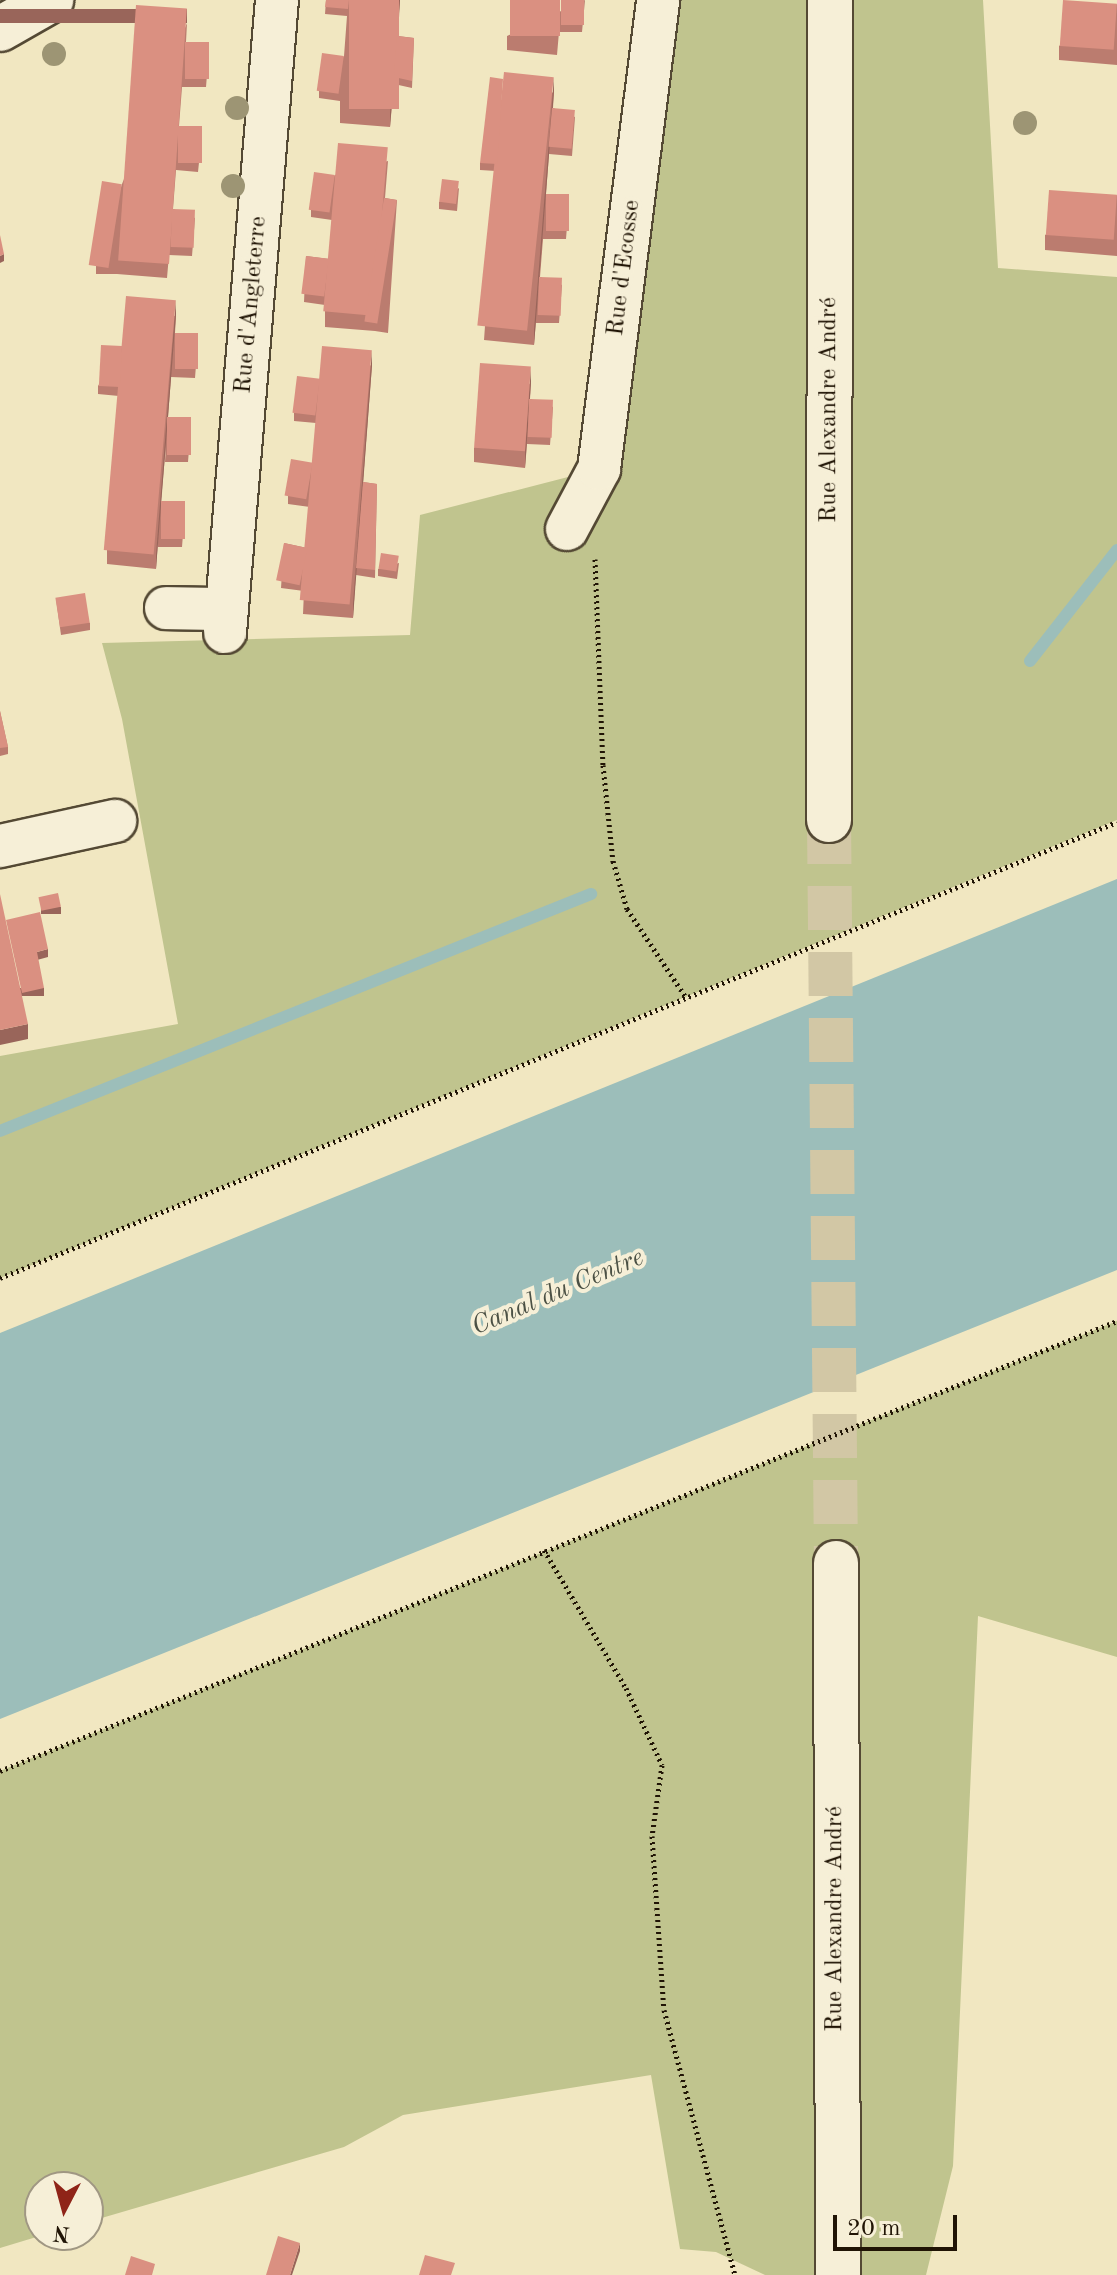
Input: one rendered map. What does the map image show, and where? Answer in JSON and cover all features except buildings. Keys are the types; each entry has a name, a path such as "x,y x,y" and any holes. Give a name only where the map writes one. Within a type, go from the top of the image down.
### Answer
{"street":[{"path":"0,29 51,0"},
{"name":"Rue d'Angleterre","path":"166,608 225,621 277,0"},
{"name":"Rue d'Ecosse","path":"567,529 599,469 658,0"},
{"name":"Rue Alexandre André","path":"829,820 830,0"},
{"path":"0,846 115,821"},
{"name":"Rue Alexandre André","path":"836,1563 838,2275"}],"path":[{"path":"567,529 597,562 603,765 613,861 627,909 687,999"},
{"path":"0,1278 1117,822"},
{"path":"0,1771 1117,1321"},
{"path":"544,1550 626,1688 662,1765 652,1836 664,2010 735,2275"}],"green space":[{"path":"658,0 983,0 998,268 1117,277 1117,820 0,1278 0,1056 178,1024 122,719 102,643 410,635 420,515 599,469"},
{"path":"1117,1321 1117,1657 978,1616 953,2166 926,2275 765,2275 716,2252 680,2249 651,2075 403,2115 344,2147 104,2217 104,2171 24,2171 24,2241 0,2248 0,1771"}],"water":[{"name":"Canal du Centre","path":"1117,879 1117,1270 0,1719 0,1333"}],"waterway":[{"path":"1030,661 1117,550"},
{"path":"0,1131 591,894"}],"tunnel":[{"path":"829,820 836,1563"}]}
